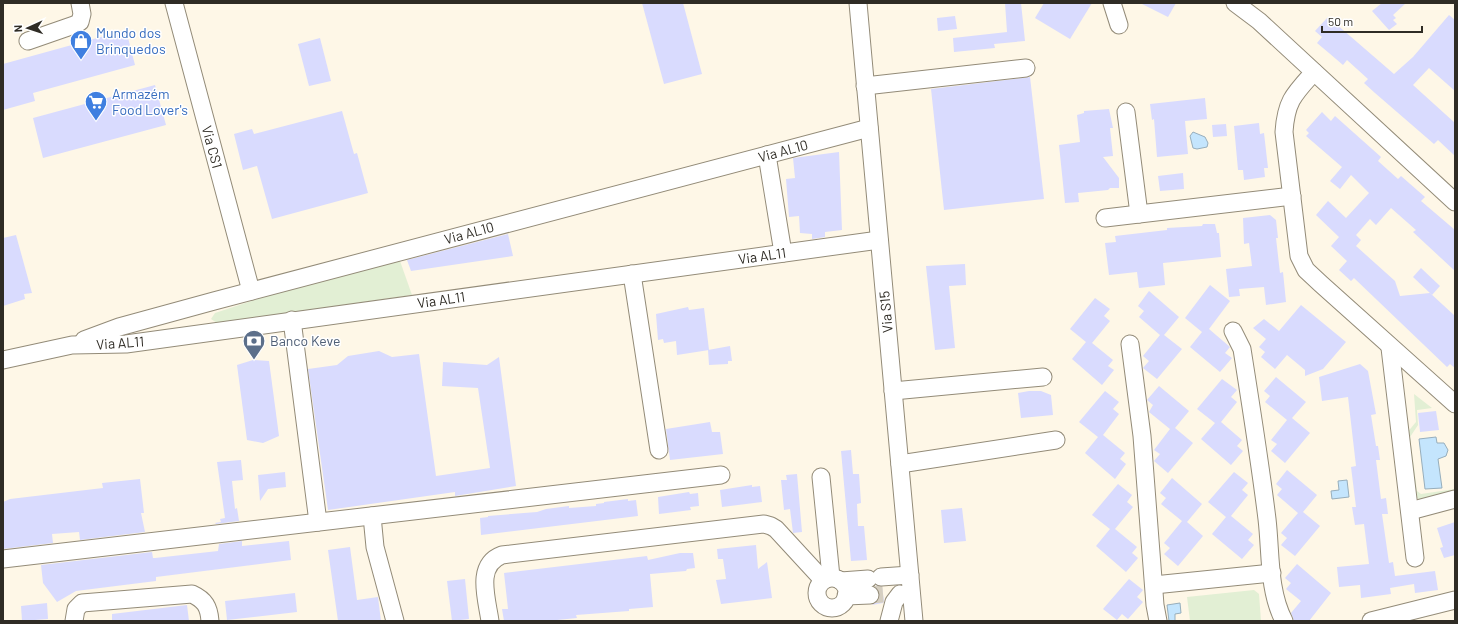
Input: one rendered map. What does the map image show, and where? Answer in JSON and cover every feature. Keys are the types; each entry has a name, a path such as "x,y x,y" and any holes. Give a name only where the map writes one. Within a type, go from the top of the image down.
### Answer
{"street":[{"path":"28,40 74,26 80,22 82,14 80,3"},
{"name":"Via CS1","path":"174,3 251,291"},
{"name":"Via S15","path":"858,3 910,575 906,593 914,621"},
{"path":"1112,3 1119,25"},
{"path":"1235,3 1258,21 1455,202"},
{"path":"865,86 1026,68"},
{"path":"1314,72 1292,98 1285,114 1284,132 1299,256 1302,264 1321,284 1390,348 1455,404"},
{"path":"1126,112 1139,214"},
{"name":"Via AL10","path":"72,345 118,327 869,128"},
{"path":"767,155 783,253"},
{"path":"1106,218 1292,196"},
{"name":"Via AL11","path":"3,360 72,345 126,344 879,240"},
{"path":"632,274 659,450"},
{"path":"214,301 206,309 205,319 209,326 218,331"},
{"path":"292,320 318,522"},
{"path":"1233,331 1242,349 1267,520 1276,601 1284,621"},
{"path":"1130,344 1142,436 1155,605 1158,621"},
{"path":"1390,348 1415,558"},
{"path":"893,391 1043,378"},
{"path":"900,464 1056,440"},
{"path":"3,559 720,475"},
{"path":"821,477 835,594"},
{"path":"1410,511 1455,499"},
{"path":"372,516 375,547 395,621"},
{"path":"490,621 485,573 489,563 502,555 764,524 776,530 835,594"},
{"path":"1154,585 1272,573"},
{"path":"835,594 876,586 910,575"},
{"path":"876,586 906,593"},
{"path":"888,621 894,602 906,593"},
{"path":"74,621 76,610 82,603 192,594 202,599 206,604 209,609 210,621"},
{"path":"1371,621 1455,600"}],"green space":[{"path":"400,261 412,295 217,323 211,319 215,313 279,292"},
{"path":"1414,394 1432,408 1417,410 1418,425 1410,437 1417,491 1421,494 1455,489 1455,492 1420,500 1414,496 1406,434 1416,422"},
{"path":"1254,590 1259,594 1261,621 1190,621 1187,597"}],"water":[{"path":"1193,132 1205,137 1208,143 1207,147 1197,149 1193,148 1190,136"},
{"path":"1436,437 1437,443 1444,443 1448,450 1446,456 1438,459 1442,488 1425,489 1419,439"},
{"path":"1347,480 1349,497 1332,499 1331,491 1339,490 1338,481"},
{"path":"1180,603 1181,613 1175,614 1175,621 1169,621 1167,605"}],"building":[{"path":"642,3 683,3 702,74 664,84"},
{"path":"1005,3 1021,3 1025,41 994,44 995,48 954,52 953,38 1007,32"},
{"path":"1044,3 1092,3 1070,39 1035,18"},
{"path":"1140,3 1176,3 1168,17"},
{"path":"1382,3 1406,3 1393,15 1396,18 1393,20 1397,24 1389,30 1372,11"},
{"path":"1449,15 1455,20 1455,91 1429,68 1413,85 1455,123 1455,156 1438,140 1434,144 1375,93 1364,83 1368,79 1347,60 1343,65 1317,43 1322,37 1315,31 1328,17 1394,74 1413,57"},
{"path":"955,16 957,29 938,31 937,18"},
{"name":"Mundo dos Brinquedos","path":"126,30 135,65 33,93 35,101 3,110 3,64"},
{"path":"320,38 331,81 309,86 298,44"},
{"path":"1030,77 1044,199 944,210 931,89"},
{"path":"155,85 166,125 43,158 33,118"},
{"path":"1205,98 1207,119 1185,121 1188,154 1157,157 1154,119 1152,120 1150,104"},
{"path":"1109,109 1113,128 1110,128 1113,156 1103,157 1119,178 1119,188 1078,193 1079,202 1065,203 1059,145 1080,142 1077,115 1084,113 1084,111"},
{"path":"342,111 354,154 357,153 368,193 272,219 257,166 243,170 234,134 252,129 254,134"},
{"path":"1322,112 1331,121 1335,116 1381,157 1378,161 1398,179 1401,176 1425,197 1421,201 1455,230 1455,271 1413,232 1416,230 1391,208 1376,225 1370,219 1356,235 1361,240 1356,246 1395,281 1400,296 1430,293 1455,316 1455,368 1450,364 1447,367 1354,278 1351,281 1339,270 1347,261 1331,246 1339,237 1316,215 1328,201 1346,218 1369,193 1351,175 1340,189 1330,181 1342,167 1306,136 1309,133 1306,130"},
{"path":"1259,123 1260,134 1264,133 1268,168 1264,168 1265,177 1244,180 1243,170 1238,170 1234,126"},
{"path":"1226,124 1227,136 1213,137 1212,125"},
{"path":"839,152 842,230 825,232 825,237 812,239 812,234 800,233 799,216 789,217 786,179 795,178 793,158"},
{"path":"1183,173 1184,189 1160,191 1158,176"},
{"path":"1270,215 1276,220 1278,238 1276,238 1280,273 1283,272 1286,302 1266,305 1264,287 1239,289 1240,296 1229,297 1226,269 1252,266 1249,243 1244,244 1243,218"},
{"path":"1203,224 1215,224 1217,233 1219,233 1221,257 1163,263 1165,285 1139,288 1137,272 1109,275 1105,243 1116,242 1115,236 1167,230 1167,228 1202,226"},
{"path":"508,234 513,256 411,271 407,260"},
{"path":"16,235 32,293 24,294 25,299 3,306 3,238"},
{"path":"965,264 966,285 949,286 955,348 935,350 926,266"},
{"path":"1421,268 1440,286 1432,295 1413,277"},
{"path":"1210,285 1230,301 1209,329 1230,347 1225,353 1232,358 1220,372 1190,347 1202,332 1185,318"},
{"path":"1149,291 1179,317 1164,335 1182,349 1157,379 1143,368 1149,361 1143,356 1160,335 1139,317 1144,311 1138,306"},
{"path":"1095,298 1110,309 1104,316 1110,321 1092,343 1113,360 1108,366 1114,370 1102,385 1072,359 1086,342 1070,329"},
{"path":"1301,305 1346,342 1323,369 1305,376 1305,370 1287,355 1275,369 1261,357 1265,352 1259,347 1266,339 1253,328 1264,319 1279,331"},
{"path":"688,307 689,310 704,308 709,350 677,355 676,341 664,343 663,339 658,340 656,314"},
{"path":"730,346 732,361 728,361 728,364 709,365 708,350"},
{"path":"379,351 392,357 419,354 436,476 490,468 478,388 442,386 443,362 487,365 499,357 516,486 455,496 455,492 328,510 308,369 337,365 348,356"},
{"path":"253,360 269,361 279,436 263,443 247,440 237,365"},
{"path":"1360,364 1368,371 1376,414 1371,415 1380,460 1376,460 1381,499 1386,498 1388,514 1382,514 1389,563 1393,562 1395,576 1435,571 1438,590 1415,593 1414,584 1390,588 1391,594 1361,598 1360,585 1339,587 1337,567 1369,564 1364,524 1355,525 1352,507 1356,507 1351,467 1356,466 1348,397 1322,401 1319,377"},
{"path":"1276,377 1306,402 1292,418 1310,433 1285,463 1271,451 1277,444 1271,440 1287,420 1265,402 1270,396 1264,391"},
{"path":"1222,379 1237,390 1231,397 1237,402 1221,422 1242,440 1237,446 1243,451 1231,465 1201,439 1215,423 1197,409"},
{"path":"1159,386 1189,411 1175,428 1193,443 1168,473 1154,461 1160,454 1154,450 1170,429 1149,412 1153,405 1147,400"},
{"path":"1041,391 1051,395 1053,415 1021,418 1018,393"},
{"path":"1105,391 1119,402 1113,409 1119,414 1103,435 1125,453 1120,459 1126,464 1115,479 1085,453 1098,437 1079,422"},
{"path":"1436,411 1439,430 1420,432 1418,413"},
{"path":"710,422 712,432 720,432 723,454 670,460 666,429"},
{"path":"851,450 853,474 859,474 861,503 857,504 858,526 864,526 867,560 851,561 841,451"},
{"path":"241,460 243,480 232,481 235,509 237,508 239,521 216,524 215,523 221,522 220,519 225,518 217,462"},
{"path":"1287,470 1317,495 1303,512 1320,526 1295,556 1281,545 1287,538 1281,533 1298,513 1277,495 1282,489 1276,484"},
{"path":"285,472 286,487 268,489 260,501 258,475"},
{"path":"1234,472 1248,483 1242,490 1248,495 1231,516 1253,534 1248,540 1254,545 1242,559 1212,534 1226,517 1208,502"},
{"path":"797,474 802,532 793,533 790,509 784,510 781,480 787,480 786,475"},
{"path":"1172,478 1202,504 1187,522 1203,536 1178,566 1164,554 1170,548 1164,543 1182,521 1161,504 1166,498 1160,493"},
{"path":"140,479 144,513 141,513 145,532 80,540 79,532 52,534 53,543 3,549 3,502 10,499 103,488 102,483"},
{"path":"1118,484 1132,495 1127,502 1133,507 1115,529 1137,547 1132,553 1138,558 1126,572 1096,546 1110,529 1092,515"},
{"path":"752,485 752,487 760,486 762,502 722,507 720,490"},
{"path":"689,492 690,494 698,493 699,506 690,507 691,510 659,514 658,497"},
{"path":"628,499 628,501 636,500 638,516 481,535 480,518 488,516 537,512 546,509 569,506 569,508 596,506 596,504 604,502"},
{"path":"962,508 966,541 944,543 941,510"},
{"path":"1455,522 1455,555 1444,558 1440,548 1443,547 1437,528"},
{"path":"242,541 242,546 289,541 291,560 156,577 156,581 76,591 57,602 43,583 41,565 152,552 153,558 155,558 218,551 219,544"},
{"path":"756,545 758,569 767,562 772,598 721,604 716,580 726,579 723,559 718,559 717,549"},
{"path":"350,547 357,600 378,597 381,621 338,621 328,550"},
{"path":"680,553 693,553 695,568 687,569 686,571 650,574 653,607 629,609 629,611 576,615 577,618 557,620 504,621 502,609 508,609 504,573 647,556 648,560"},
{"path":"1297,564 1331,593 1309,621 1294,621 1291,613 1301,601 1286,589 1291,583 1285,578"},
{"path":"465,579 469,619 452,621 447,581"},
{"path":"1129,579 1143,590 1137,597 1143,602 1128,619 1122,614 1117,620 1103,609"},
{"path":"876,585 882,587 884,601 883,603 872,605 879,600 880,595"},
{"path":"295,593 297,612 227,620 225,601"},
{"path":"47,603 48,619 22,621 21,606"},
{"path":"187,605 189,621 112,621 112,614"}],"tunnel":[{"path":"870,595 883,594"}],"place":[{"name":"Mundo dos Brinquedos","path":"81,60"},
{"name":"Armazém Food Lover's","path":"96,122"},
{"name":"Banco Keve","path":"254,360"}]}
